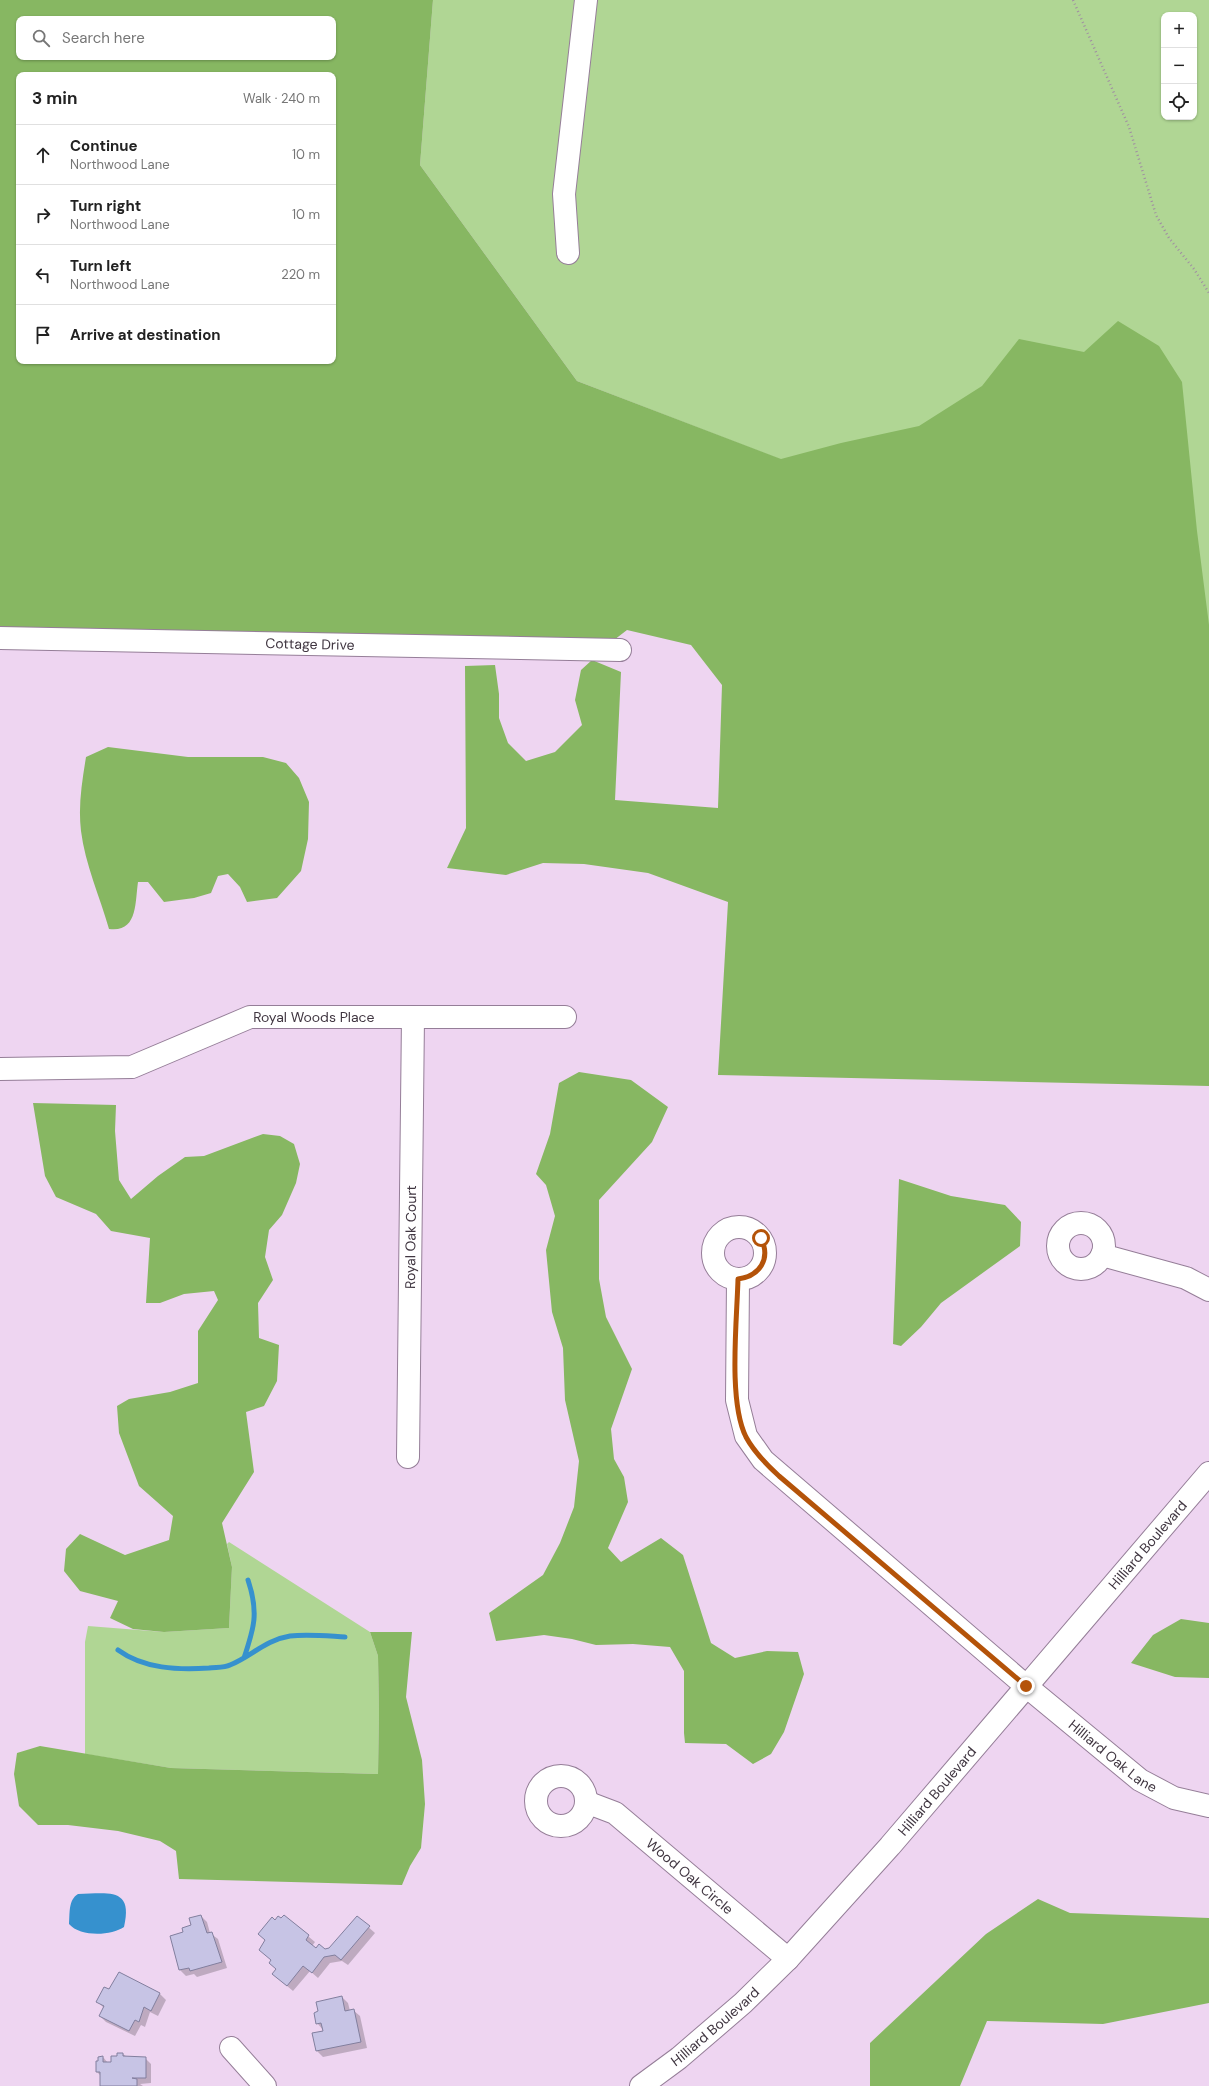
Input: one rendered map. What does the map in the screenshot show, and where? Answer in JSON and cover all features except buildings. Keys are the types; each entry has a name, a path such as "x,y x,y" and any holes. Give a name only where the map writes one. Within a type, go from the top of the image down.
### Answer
{"street":[{"path":"568,253 564,194 586,0"},
{"name":"Cottage Drive","path":"0,638 620,650"},
{"name":"Royal Woods Place","path":"0,1069 132,1067 250,1017 565,1017"},
{"name":"Royal Oak Court","path":"408,1457 413,1017"},
{"path":"1102,1254 1186,1278 1209,1290"},
{"name":"Hilliard Oak Lane","path":"738,1279 737,1400 741,1424 751,1446 779,1476 1026,1686 1149,1786 1187,1803 1209,1806"},
{"name":"Hilliard Boulevard","path":"641,2086 674,2061 743,2003 788,1959 880,1857 1209,1473"},
{"name":"Wood Oak Circle","path":"586,1802 615,1813 788,1959"},
{"path":"230,2048 265,2086"}],"path":[{"path":"1073,0 1129,127 1156,215 1169,238 1194,269 1209,293"}],"green space":[{"path":"0,0 433,0 420,165 577,381 781,459 841,443 919,426 982,386 1019,339 1084,352 1118,321 1159,346 1182,382 1197,531 1209,625 1209,1086 718,1075 728,902 648,873 584,864 543,863 506,875 447,868 466,828 465,666 495,665 499,694 499,718 508,743 526,761 555,752 582,725 575,700 581,670 592,660 621,672 615,800 718,808 722,685 691,645 627,630 601,650 0,638"},
{"path":"433,0 1209,0 1209,722 813,472 577,381 420,165"},
{"path":"108,747 188,757 263,757 286,763 299,778 309,802 308,839 301,871 277,898 247,902 240,887 228,874 218,876 211,893 194,898 164,902 148,882 138,882 135,907 130,921 125,926 118,929 109,929 86,856 81,831 80,812 86,757"},
{"path":"579,1072 631,1080 668,1107 652,1142 599,1200 599,1279 606,1317 632,1369 611,1429 614,1459 624,1477 628,1502 608,1548 621,1562 661,1538 683,1555 711,1643 735,1658 767,1651 798,1652 804,1674 784,1732 771,1754 753,1764 726,1744 685,1743 684,1671 670,1647 633,1644 596,1645 572,1639 544,1635 496,1641 489,1613 543,1575 560,1543 574,1507 579,1461 565,1400 563,1348 552,1312 546,1250 555,1216 546,1185 536,1174 550,1134 559,1083"},
{"path":"33,1103 116,1105 115,1131 119,1180 131,1199 158,1176 185,1157 204,1156 263,1134 280,1136 294,1144 300,1164 296,1183 282,1215 269,1230 265,1257 273,1280 258,1303 259,1338 279,1345 277,1381 264,1406 246,1412 254,1472 222,1523 232,1567 229,1628 164,1632 133,1629 110,1618 118,1601 80,1591 64,1571 66,1549 80,1534 125,1555 169,1540 173,1516 139,1486 119,1433 117,1406 129,1399 170,1392 198,1383 198,1331 218,1300 214,1291 184,1294 160,1303 146,1303 150,1238 111,1231 96,1214 56,1197 45,1176"},
{"path":"899,1179 951,1196 1005,1205 1021,1222 1020,1246 941,1303 921,1327 901,1346 893,1344"},
{"path":"229,1542 370,1632 378,1656 378,1774 171,1768 85,1754 85,1642 88,1626 164,1632 229,1628 232,1567 227,1544"},
{"path":"1181,1619 1209,1623 1209,1678 1175,1677 1131,1663 1153,1635"},
{"path":"370,1632 412,1632 406,1697 422,1760 425,1804 421,1848 410,1866 402,1885 179,1879 176,1851 160,1841 118,1831 68,1825 38,1825 19,1806 14,1774 17,1753 40,1746 171,1768 378,1774 378,1656"},
{"path":"1038,1899 1070,1913 1209,1918 1209,2003 1103,2024 987,2021 960,2086 870,2086 870,2043 986,1934"}],"water":[{"path":"78,1894 107,1894 115,1895 121,1899 125,1905 126,1914 124,1927 111,1932 96,1934 80,1931 74,1928 69,1924 70,1908 71,1903"}],"waterway":[{"path":"244,1658 253,1629 254,1620 253,1602 248,1580"},
{"path":"118,1650 150,1665 185,1669 209,1668 228,1666 281,1638 311,1635 345,1637"}],"route":[{"path":"761,1238 766,1254 764,1262 754,1275 738,1279 736,1388 741,1424 751,1446 779,1476 1026,1686"}]}
